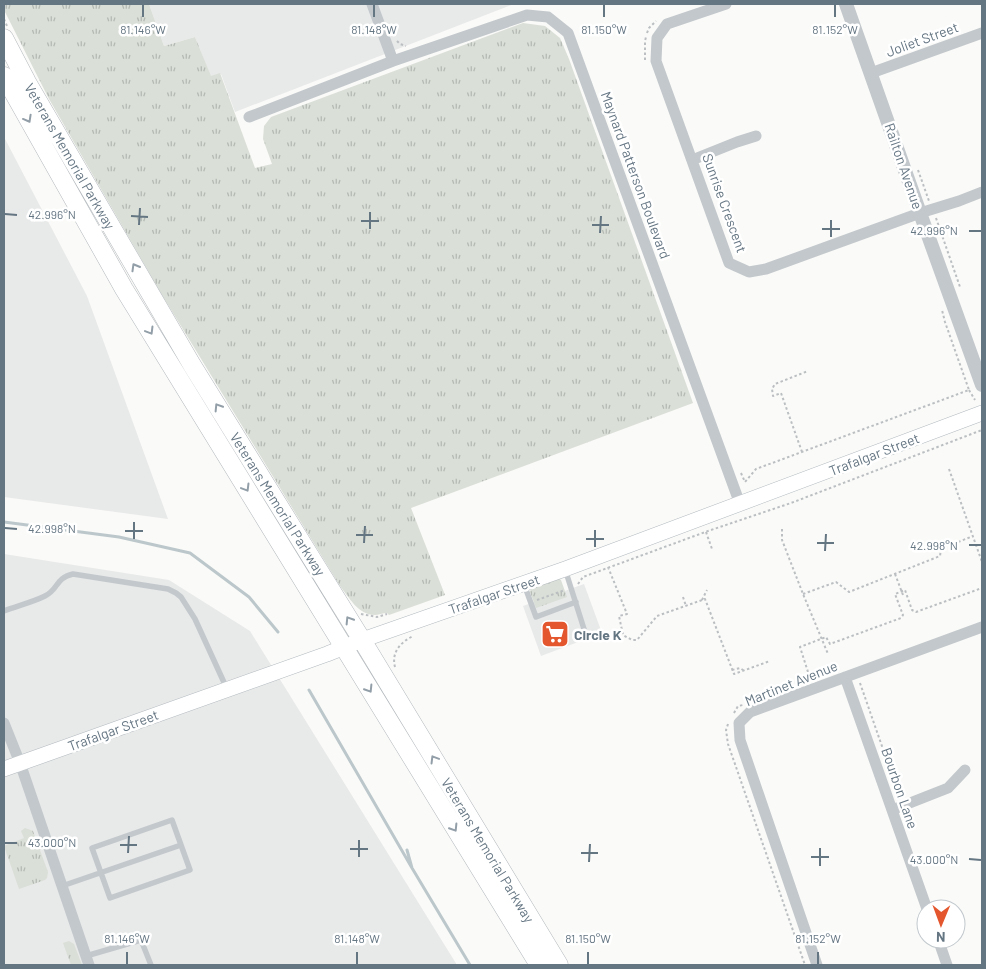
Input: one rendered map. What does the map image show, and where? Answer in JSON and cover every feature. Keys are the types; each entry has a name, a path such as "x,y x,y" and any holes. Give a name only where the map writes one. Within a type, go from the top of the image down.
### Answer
{"highway":[{"name":"Veterans Memorial Parkway","path":"4,38 27,82 192,365 362,640 558,965"},
{"name":"Veterans Memorial Parkway","path":"4,76 124,289 539,965"}],"main road":[{"name":"Trafalgar Street","path":"4,769 362,640 565,570 740,504 979,406"}],"street":[{"path":"372,4 393,61"},
{"name":"Sunrise Crescent","path":"726,4 667,24 657,38 656,61 730,263 749,272 766,269 982,192"},
{"name":"Railton Avenue","path":"846,4 920,214 976,387"},
{"name":"Maynard Patterson Boulevard","path":"249,117 393,61 527,15 548,17 568,33 740,504"},
{"name":"Joliet Street","path":"871,73 982,33"},
{"path":"692,160 756,136"},
{"name":"Martinet Avenue","path":"817,965 740,740 739,723 750,712 982,627"},
{"name":"Bourbon Lane","path":"845,677 923,899"},
{"path":"4,723 20,763 88,961"},
{"path":"892,810 948,788 965,770"},
{"path":"941,949 947,965"}],"lane":[{"path":"565,570 584,629"},
{"path":"4,611 44,596 54,589 62,578 73,574 168,589 180,597 195,619 227,689"},
{"path":"524,584 536,617 576,602"},
{"path":"172,820 181,844 190,870 110,898 92,848 172,820"},
{"path":"62,886 181,844"},
{"path":"88,961 141,940 151,965"}],"path":[{"path":"648,67 644,58 645,41 649,28 660,16"},
{"path":"394,39 406,46"},
{"path":"917,167 930,203"},
{"path":"935,216 960,287"},
{"path":"942,310 945,322 976,387 979,406"},
{"path":"802,452 781,393 773,396 772,389 775,384 808,371"},
{"path":"745,482 756,469 976,387"},
{"path":"530,603 578,585 583,576 792,503 982,430"},
{"path":"949,469 982,562"},
{"path":"782,529 782,540 828,654"},
{"path":"705,532 712,549"},
{"path":"803,594 836,582 849,592 940,556 941,549 973,536"},
{"path":"608,567 626,614 618,616 623,634 632,640 637,640 657,616 702,600 707,590"},
{"path":"895,574 903,596"},
{"path":"808,672 800,647 826,637 830,644 901,618 903,615 895,594 901,591 905,590 912,610 916,612 982,588"},
{"path":"683,597 686,606"},
{"path":"702,600 705,599 734,674 770,661"},
{"path":"395,667 393,660 398,647 414,635"},
{"path":"859,679 894,782"},
{"path":"728,724 726,730 728,744 805,965"}],"shaded area":[{"path":"149,4 514,4 235,112 221,74 211,77 195,37 164,46"},
{"path":"4,137 87,296 168,519 4,497"},
{"path":"4,554 169,580 250,631 457,965 4,965"},
{"path":"584,584 602,633 541,656 523,606"}],"green space":[{"path":"4,4 149,4 164,46 195,37 211,76 220,73 255,168 272,164 263,139 264,126 271,117 523,23 545,26 560,38 569,59 693,403 411,508 445,595 389,615 387,613 375,615 364,612 354,605 340,586 162,295 49,99 4,10"},
{"path":"558,578 561,580 567,597 536,608 530,592 531,588"},
{"path":"25,828 33,831 48,872 45,880 19,889 4,846 24,838 21,831"},
{"path":"69,941 74,944 82,965 71,965 63,943"}],"waterway":[{"path":"4,522 119,537 190,553 249,597 278,632"},
{"path":"309,690 412,868"},
{"path":"407,850 412,868 470,965"}],"place":[{"name":"Circle K","path":"555,634"}]}
